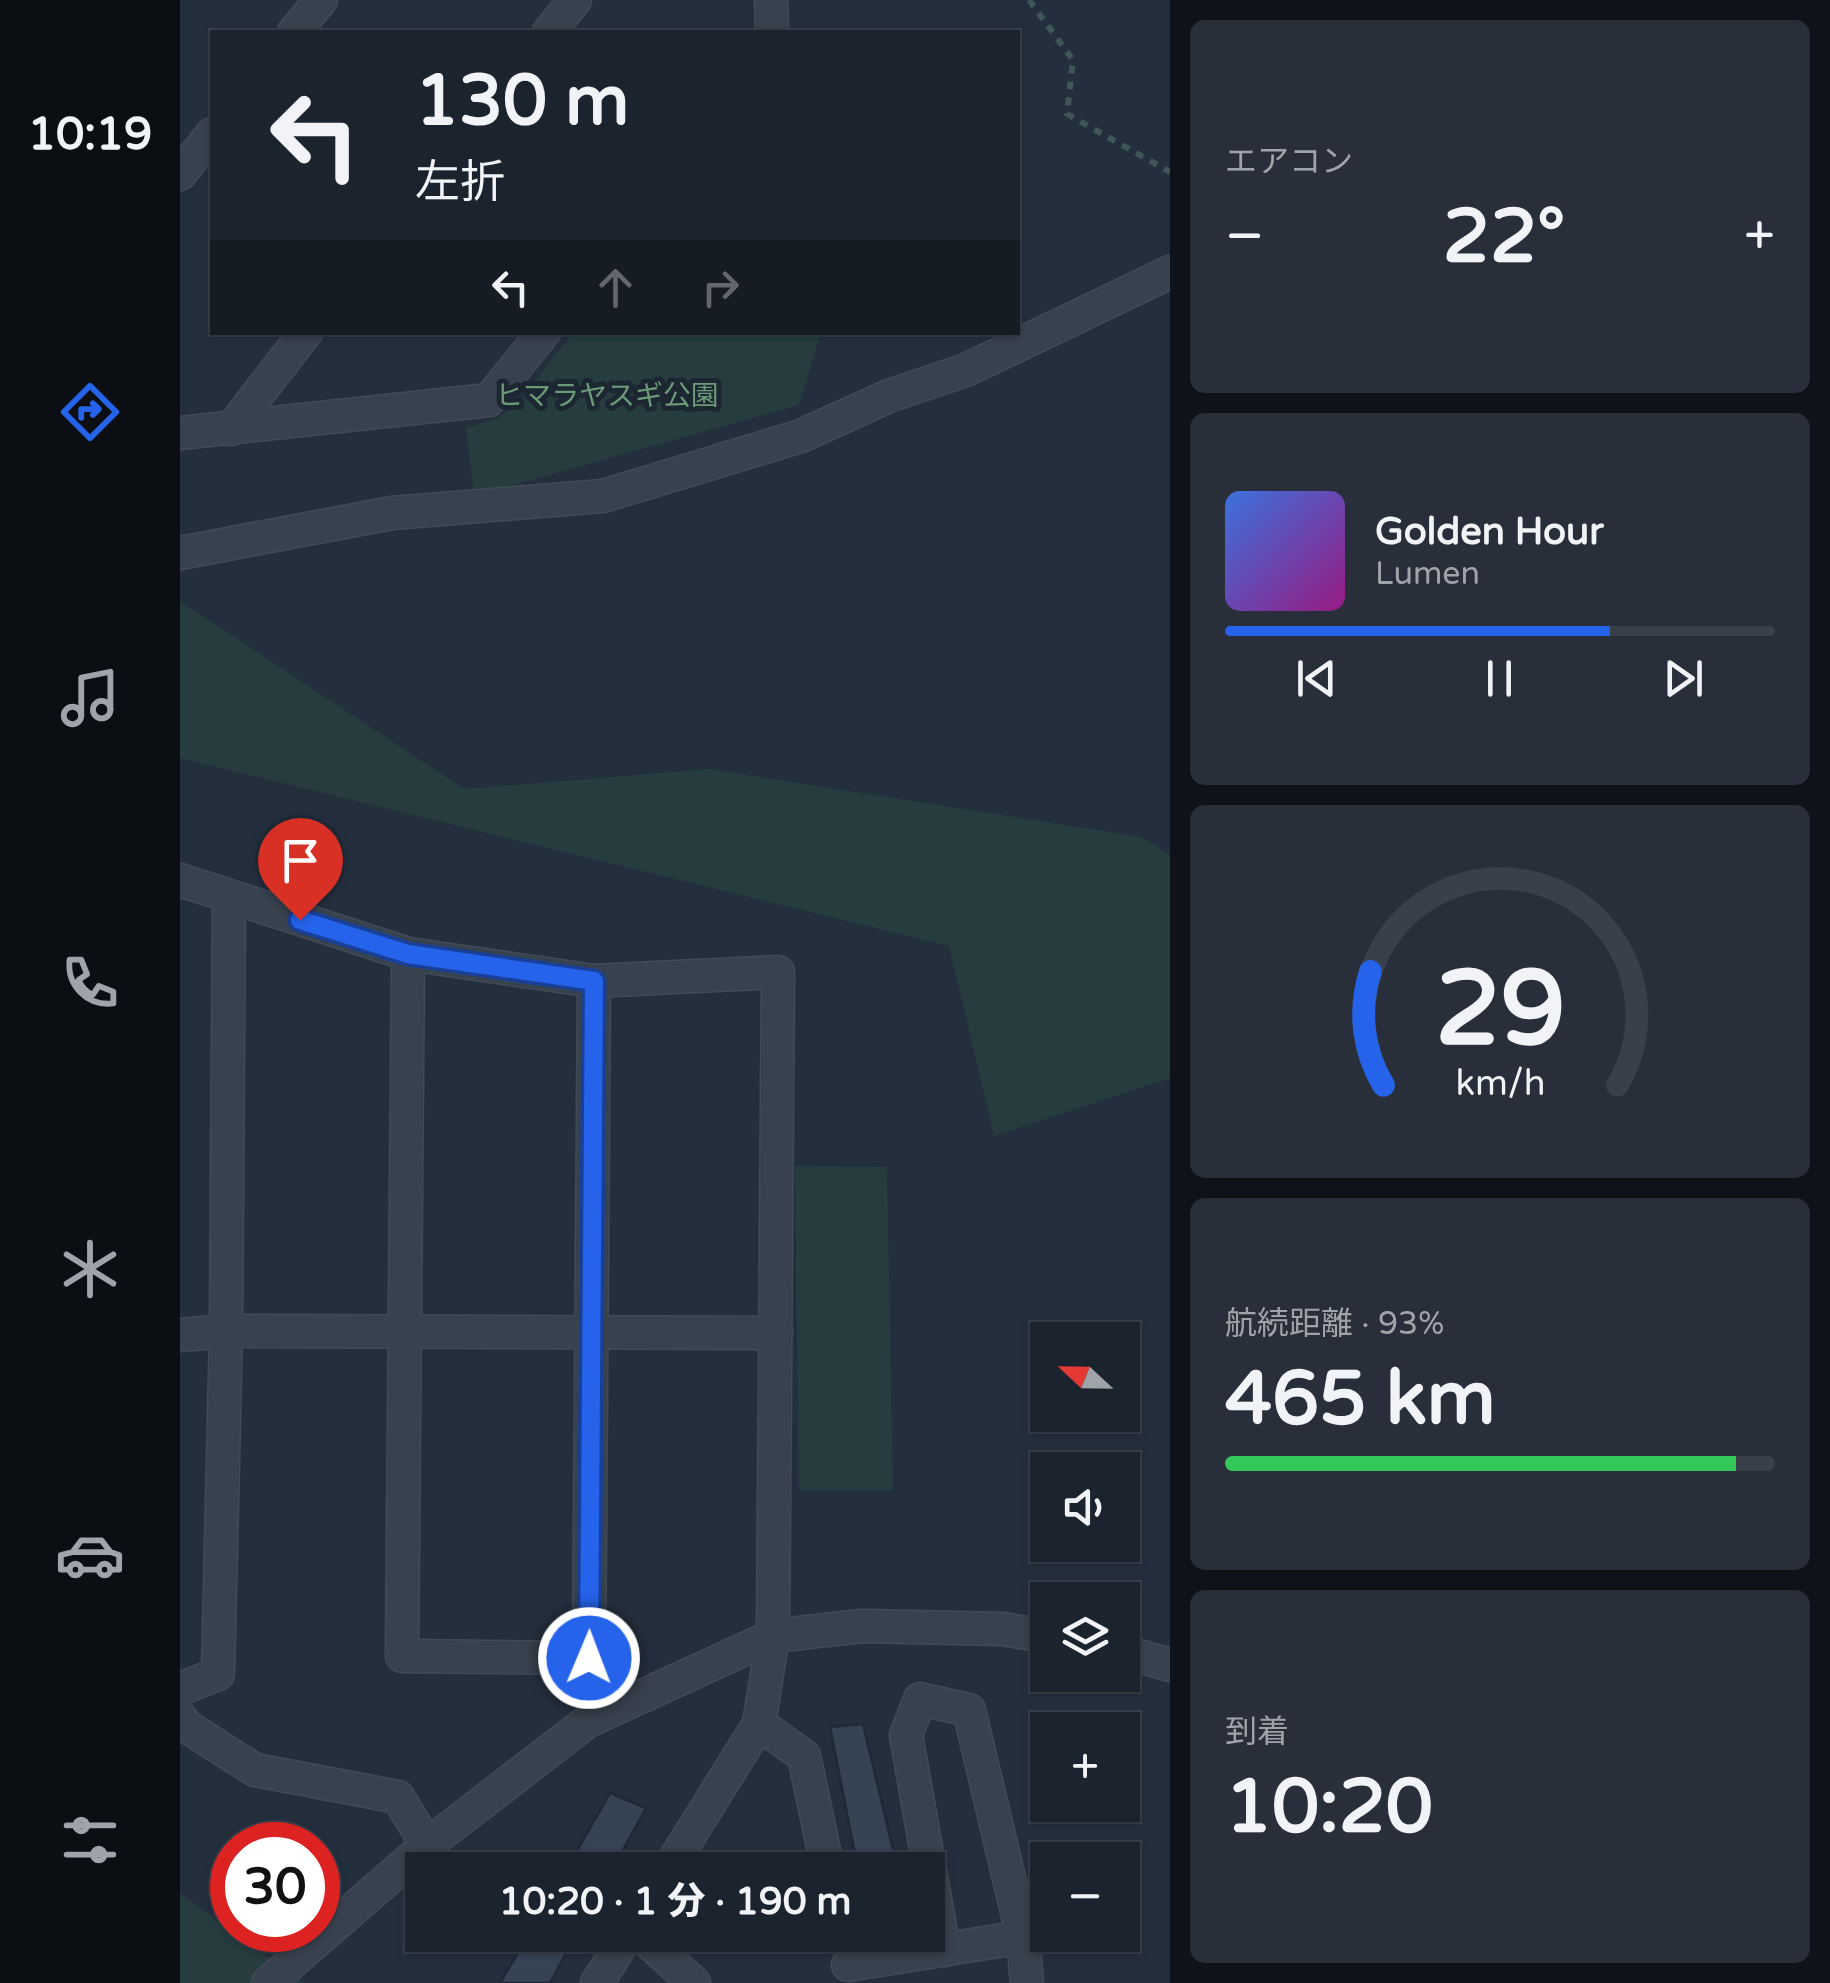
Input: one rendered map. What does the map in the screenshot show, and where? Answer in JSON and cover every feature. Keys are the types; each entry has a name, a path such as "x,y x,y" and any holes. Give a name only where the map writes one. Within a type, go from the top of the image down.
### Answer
{"street":[{"path":"296,30 320,0"},
{"path":"551,30 575,0"},
{"path":"771,0 772,30"},
{"path":"180,174 210,136"},
{"path":"180,553 392,513 603,496 801,436 889,396 966,370 1170,272"},
{"path":"231,429 304,335"},
{"path":"180,433 489,400 542,335"},
{"path":"180,880 408,954 594,981 778,972 773,1636 759,1724 679,1852"},
{"path":"180,1689 218,1674 226,1331 228,898"},
{"path":"408,954 402,1656 589,1658 594,981"},
{"path":"180,1336 226,1331 776,1333"},
{"path":"268,1983 428,1846 588,1721 773,1636 862,1626 1002,1629 1030,1634"},
{"path":"1140,1656 1170,1665"},
{"path":"927,1852 906,1735 920,1698 969,1710 1023,1937 1027,1983"},
{"path":"180,1717 186,1726 255,1770 398,1797 428,1846"},
{"path":"759,1724 804,1756 824,1852"},
{"path":"945,1950 1023,1937"},
{"path":"598,1983 617,1952"},
{"path":"660,1952 694,1983"},
{"path":"847,1961 926,1952"}],"path":[{"path":"1029,0 1072,60 1067,114 1170,172"}],"green space":[{"name":"ヒマラヤスギ公園","path":"571,335 820,336 799,405 474,496 466,428 498,418 517,404"},
{"path":"180,601 464,789 709,769 1142,837 1170,855 1170,1078 994,1136 949,946 180,758"},
{"path":"795,1166 887,1167 893,1490 799,1490"},
{"path":"180,1893 210,1915 210,1952 261,1952 304,1983 180,1983"}],"building":[{"path":"863,1724 894,1852 854,1852 830,1727"},
{"path":"610,1793 646,1808 622,1852 576,1852"},
{"path":"518,1952 567,1952 550,1983 500,1983"}],"route":[{"path":"300,920 408,954 594,981 589,1658"}]}
